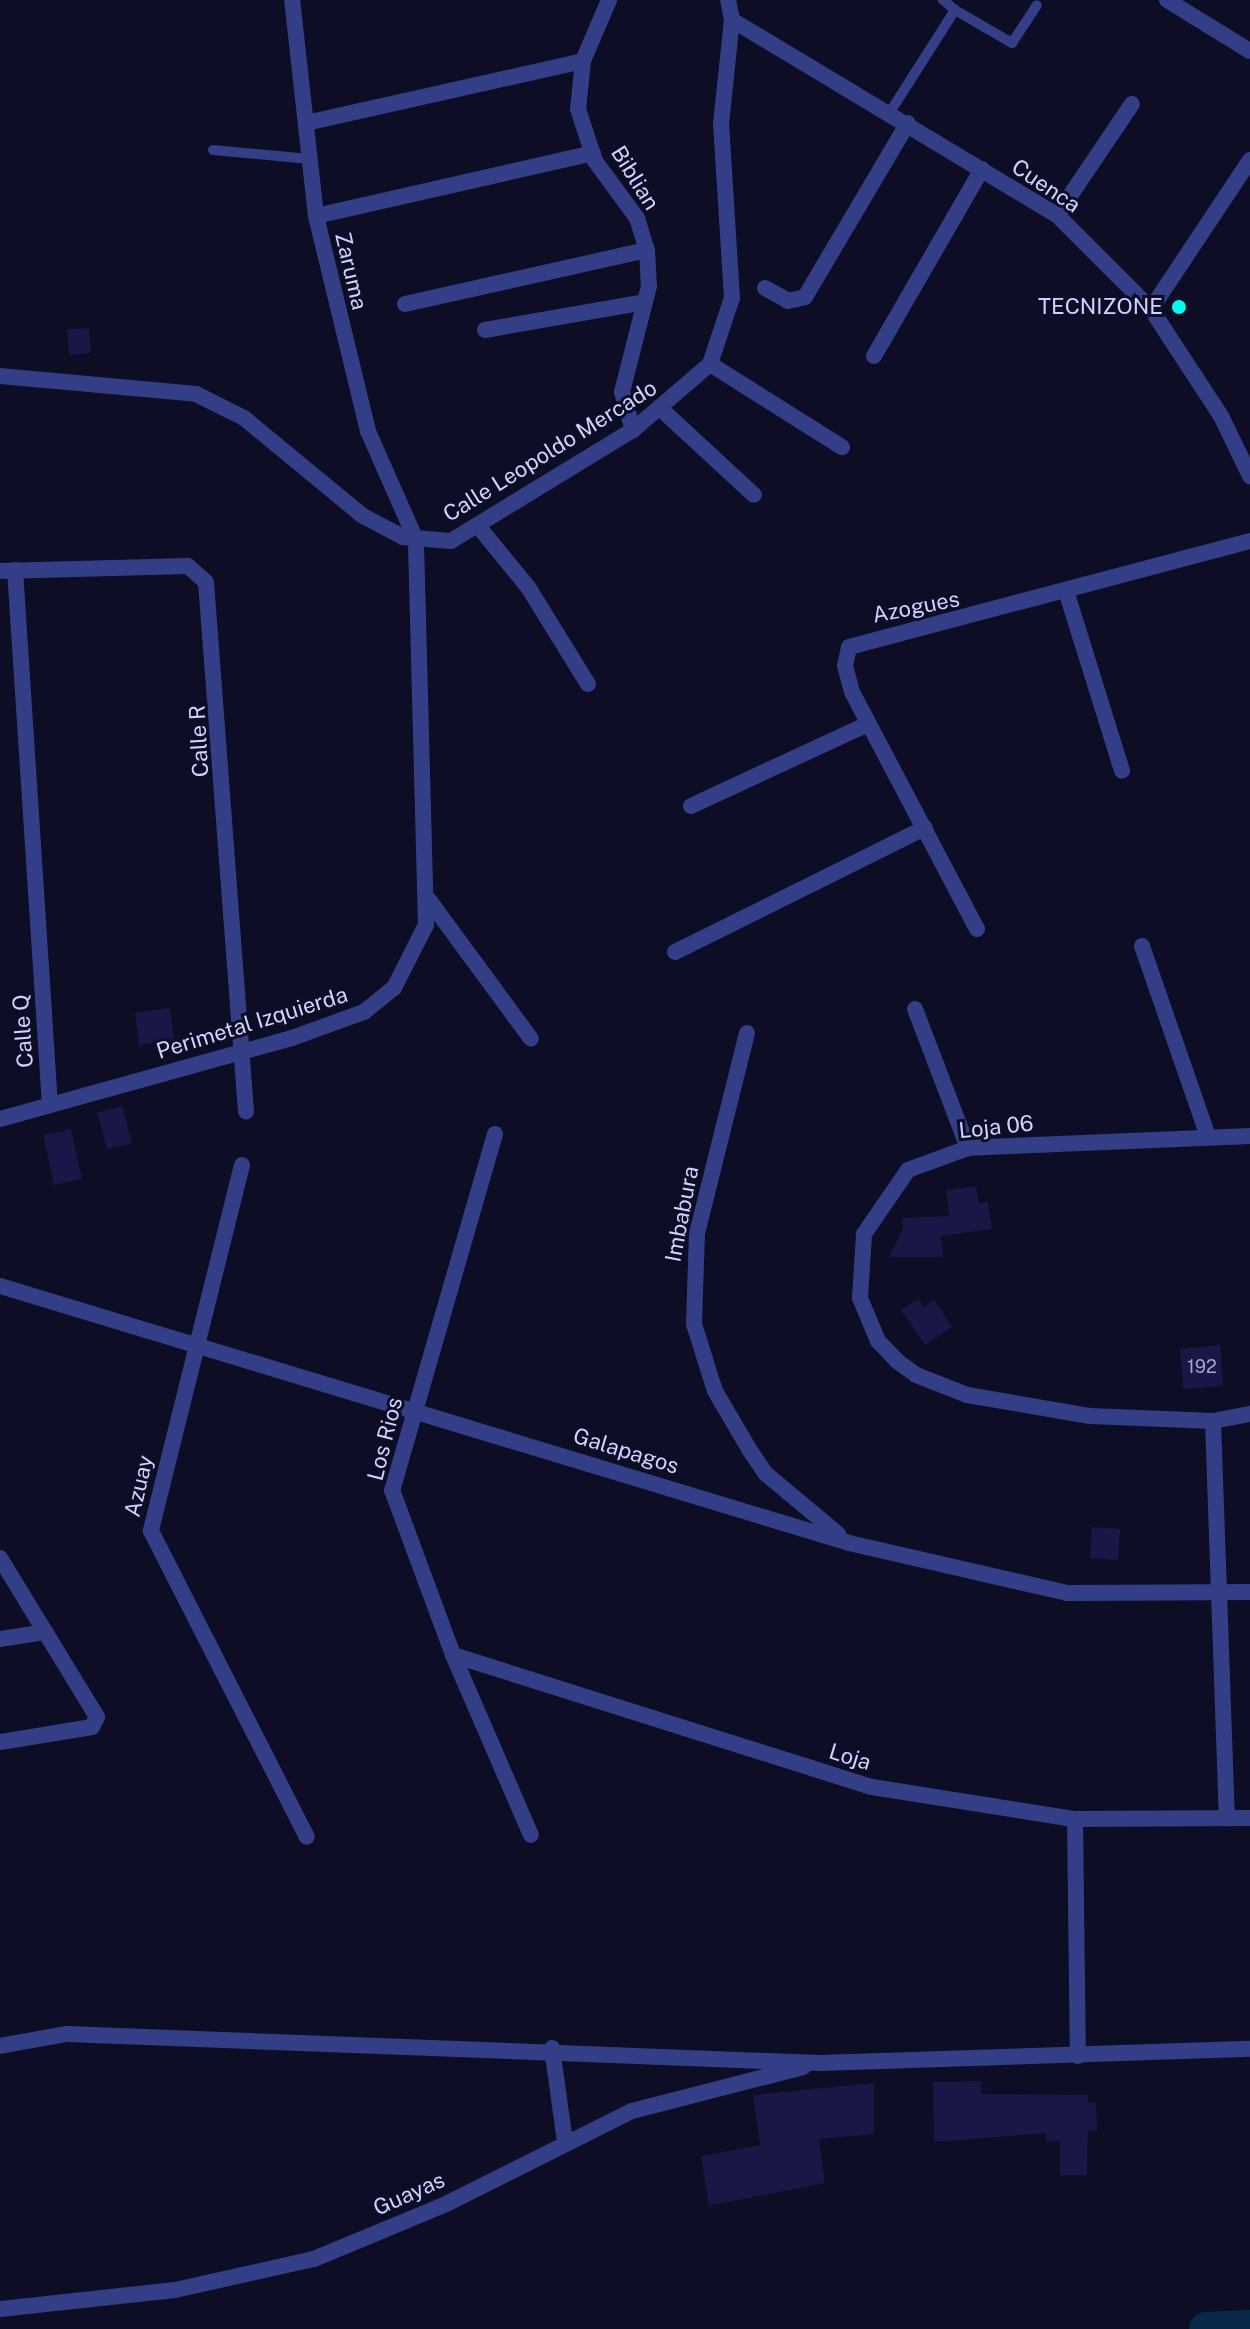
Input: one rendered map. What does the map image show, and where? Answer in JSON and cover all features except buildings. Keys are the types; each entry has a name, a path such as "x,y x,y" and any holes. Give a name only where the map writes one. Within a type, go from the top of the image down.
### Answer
{"street":[{"name":"Zaruma","path":"292,0 316,216 368,431 416,540"},
{"name":"Biblian","path":"609,0 583,61 578,109 593,153 637,218 647,250 645,302 624,364 622,392 633,430"},
{"name":"Calle Leopoldo Mercado","path":"416,540 451,541 478,526 662,410 710,364 732,298 721,124 732,20 728,0"},
{"path":"1167,0 1250,51"},
{"name":"Cuenca","path":"732,20 890,112 1057,215 1151,309 1221,416 1250,476"},
{"path":"306,123 583,61"},
{"path":"1057,215 1132,104"},
{"path":"765,288 788,301 805,297 908,123"},
{"path":"316,216 593,153"},
{"path":"1151,309 1250,160"},
{"path":"874,356 982,169"},
{"path":"405,304 647,250"},
{"path":"485,330 645,302"},
{"path":"710,364 842,447"},
{"path":"0,376 196,394 244,418 363,516 416,540"},
{"path":"662,410 754,495"},
{"path":"478,526 528,587 588,684"},
{"name":"Perimetal Izquierda","path":"0,1119 364,1012 394,988 426,925 429,900 416,540"},
{"name":"Azogues","path":"977,929 868,724 845,666 849,647 1067,594 1250,541"},
{"name":"Calle R","path":"7,570 188,566 206,582 213,601 238,1051 246,1111"},
{"name":"Calle Q","path":"7,570 50,1105"},
{"path":"1067,594 1122,771"},
{"path":"691,806 868,724"},
{"path":"675,952 925,828"},
{"path":"429,900 531,1039"},
{"path":"1142,946 1208,1137"},
{"path":"915,1009 968,1148"},
{"name":"Imbabura","path":"747,1033 697,1233 694,1324 715,1391 766,1474 849,1543"},
{"name":"Los Rios","path":"495,1134 414,1410 393,1502 453,1655 531,1835"},
{"name":"Loja 06","path":"1213,1421 1090,1416 967,1395 916,1375 878,1341 860,1298 864,1234 908,1170 968,1148 1250,1136"},
{"name":"Azuay","path":"242,1165 151,1531 307,1837"},
{"name":"Galapagos","path":"0,1286 199,1343 849,1543 1067,1593 1250,1592"},
{"path":"1227,1818 1213,1421 1250,1414"},
{"path":"0,1558 96,1722 0,1742"},
{"path":"0,1639 45,1632"},
{"name":"Loja","path":"453,1655 872,1787 1075,1819 1250,1818"},
{"path":"1075,1819 1078,2056"},
{"name":"Guayas","path":"0,2046 67,2034 552,2048 820,2063 1250,2049"},
{"path":"552,2048 565,2142"},
{"name":"Guayas","path":"0,2309 175,2290 314,2259 446,2204 632,2111 820,2063"}],"lane":[{"path":"943,0 1012,43 1037,5"},
{"path":"890,112 955,10"},
{"path":"213,150 310,159"}],"waterway":[{"path":"1206,2329 1250,2327"}],"place":[{"name":"TECNIZONE","path":"1179,307"}]}
